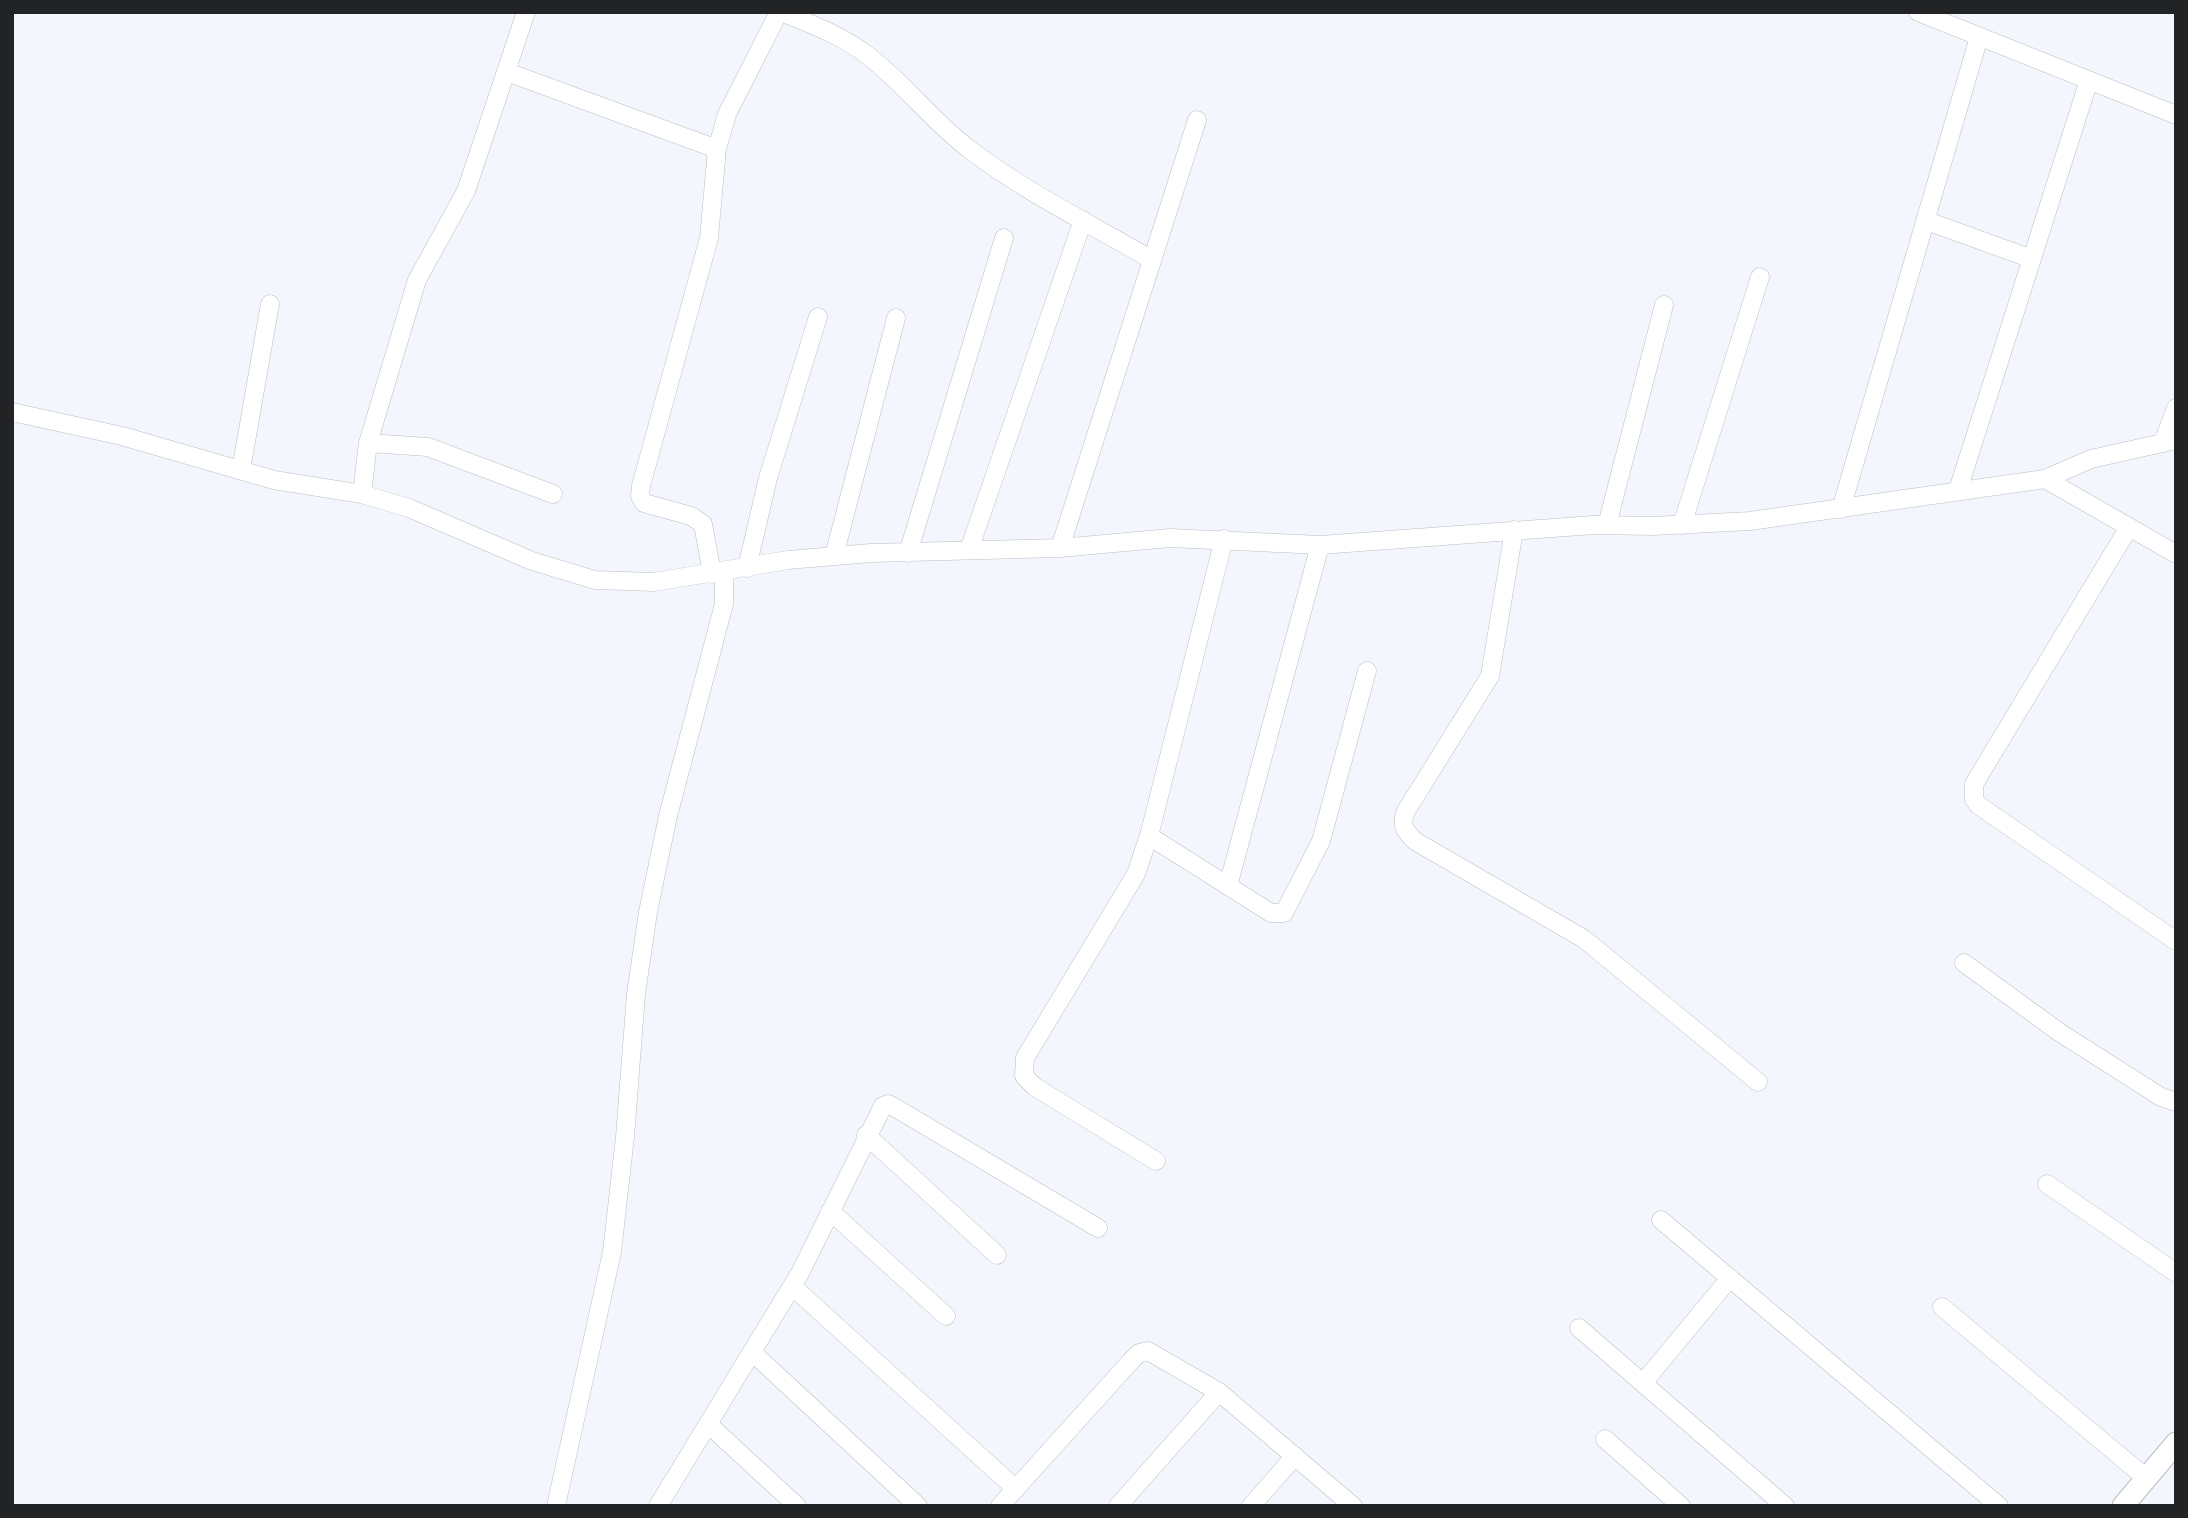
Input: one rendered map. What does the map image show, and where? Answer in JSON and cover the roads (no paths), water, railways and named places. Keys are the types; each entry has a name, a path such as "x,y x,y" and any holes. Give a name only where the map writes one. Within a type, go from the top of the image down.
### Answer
{"street":[{"path":"362,494 368,443 417,280 466,191 526,12"},
{"path":"556,1506 612,1252 636,994 648,912 668,816 722,614 718,573 703,524 691,516 644,503 640,496 709,238 717,149 727,114 780,12 826,30 867,55 936,122 969,149 1007,176 1152,260"},
{"path":"1918,12 1940,17 1979,37 2176,115"},
{"path":"1841,509 1979,37"},
{"path":"507,72 717,149"},
{"path":"1958,490 2089,80"},
{"path":"1060,548 1196,120"},
{"path":"969,550 1083,220"},
{"path":"1927,221 2032,259"},
{"path":"908,553 1004,238"},
{"path":"1682,525 1760,277"},
{"path":"242,470 270,304"},
{"path":"1607,525 1664,305"},
{"path":"747,568 768,478 818,317"},
{"path":"834,556 896,318"},
{"path":"12,412 122,436 287,482 362,494 409,508 532,561 595,580 654,582 834,556 1060,548 1170,538 1320,545 1514,530 1750,521 2045,479 2091,459 2170,441 2176,408"},
{"path":"368,443 428,447 553,494"},
{"path":"2045,479 2176,554"},
{"path":"2129,527 1974,784 1972,792 1978,805 2176,941"},
{"path":"1514,530 1490,676 1406,811 1402,820 1405,831 1415,841 1584,939 1758,1082"},
{"path":"1156,1161 1035,1087 1024,1076 1023,1068 1025,1058 1136,874 1149,836 1224,539"},
{"path":"1228,886 1320,545"},
{"path":"1149,836 1271,913 1284,913 1321,841 1367,671"},
{"path":"1964,963 2059,1032 2161,1097 2176,1102"},
{"path":"660,1505 792,1286 878,1111 888,1104 1098,1228"},
{"path":"866,1135 997,1255"},
{"path":"2047,1184 2176,1273"},
{"path":"830,1211 946,1317"},
{"path":"1661,1220 1999,1506"},
{"path":"1643,1383 1730,1278"},
{"path":"792,1286 1016,1489"},
{"path":"1942,1307 2146,1478"},
{"path":"1579,1328 1785,1506"},
{"path":"752,1352 918,1506"},
{"path":"1000,1506 1139,1353 1157,1354 1219,1392 1353,1506"},
{"path":"1118,1506 1219,1392"},
{"path":"708,1424 797,1506"},
{"path":"1605,1439 1681,1506"},
{"path":"2123,1506 2176,1443"},
{"path":"1251,1506 1295,1456"}]}
